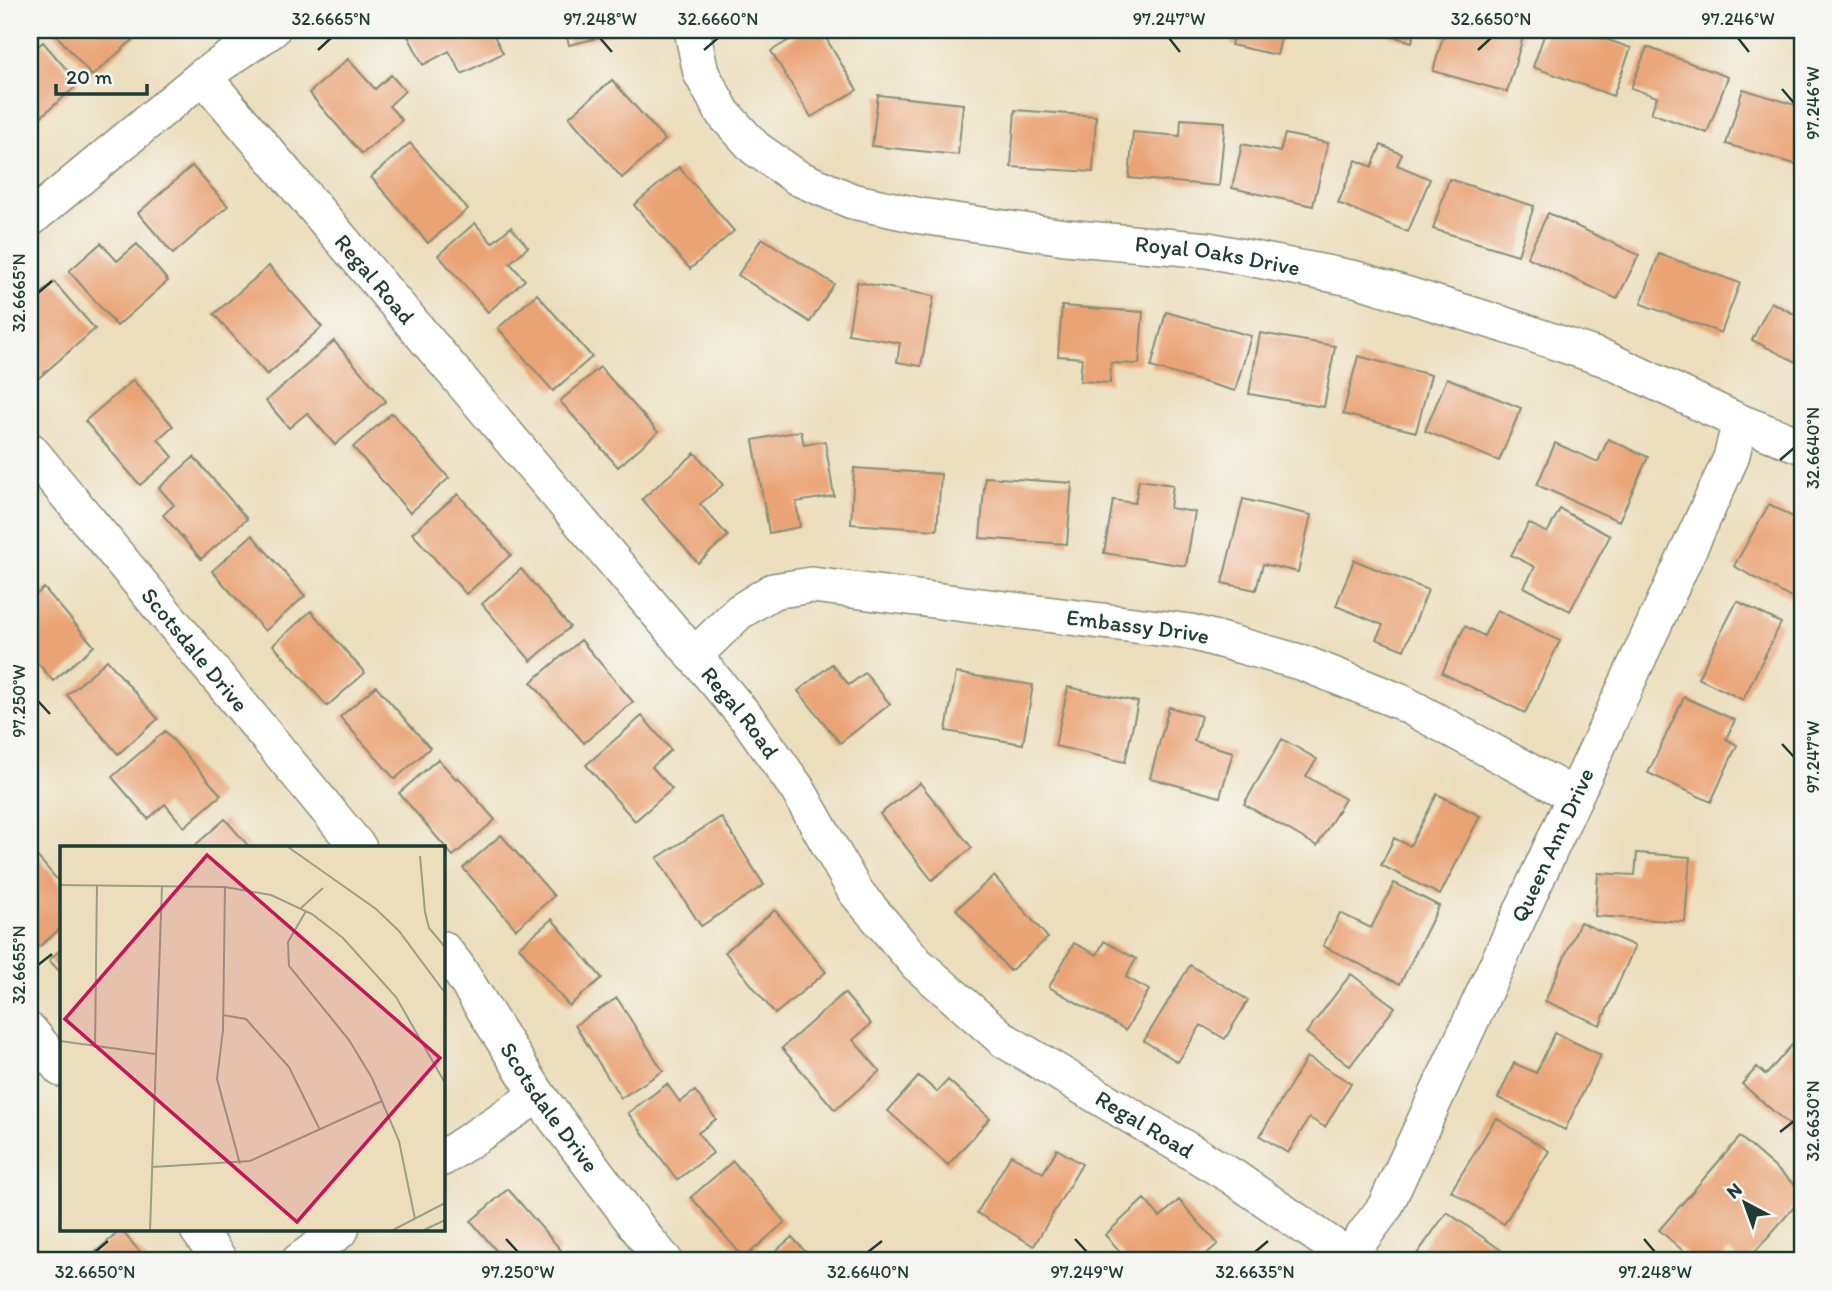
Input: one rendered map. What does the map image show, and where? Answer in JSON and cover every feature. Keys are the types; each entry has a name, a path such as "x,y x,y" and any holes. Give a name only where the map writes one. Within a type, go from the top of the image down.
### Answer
{"street":[{"path":"30,219 203,76 272,30"},
{"name":"Royal Oaks Drive","path":"692,30 701,73 723,113 755,148 798,178 852,201 921,216 1065,237 1208,250 1356,279 1606,359 1740,422 1802,446"},
{"name":"Regal Road","path":"203,76 751,723 798,790 855,891 917,964 1004,1040 1233,1177 1347,1259"},
{"name":"Queen Ann Drive","path":"1347,1259 1385,1207 1731,458 1740,422"},
{"name":"Scotsdale Drive","path":"30,450 357,846"},
{"name":"Embassy Drive","path":"694,656 739,612 773,591 812,585 1191,632 1303,663 1401,702 1575,796"},
{"name":"Scotsdale Drive","path":"444,950 538,1096 665,1261"},
{"path":"30,1031 60,1068"},
{"path":"444,1157 538,1096"},
{"path":"199,1232 220,1261"},
{"path":"299,1261 338,1232"}],"building":[{"path":"52,30 144,30 92,76"},
{"path":"405,30 491,30 503,53 462,74 449,51 423,65"},
{"path":"565,30 618,30 618,33 569,45"},
{"path":"806,30 821,30 857,90 811,117 771,51"},
{"path":"1235,30 1283,30 1277,55 1231,45"},
{"path":"1371,30 1415,30 1412,42"},
{"path":"1445,30 1525,30 1507,92 1433,71"},
{"path":"1546,30 1580,30 1631,48 1613,96 1533,67"},
{"path":"43,42 79,84 30,126 30,53"},
{"path":"1647,47 1728,77 1707,133 1651,113 1657,97 1631,88"},
{"path":"348,59 375,89 391,75 405,91 389,106 402,120 362,154 309,93"},
{"path":"612,80 665,140 622,178 569,117"},
{"path":"1743,89 1802,107 1802,151 1798,165 1726,144"},
{"path":"878,95 963,104 958,155 872,146"},
{"path":"1015,110 1096,116 1093,172 1011,167"},
{"path":"1181,119 1225,122 1219,186 1129,178 1133,132 1180,136"},
{"path":"1285,134 1328,143 1313,206 1232,188 1242,144 1280,152"},
{"path":"410,143 468,209 428,243 371,177"},
{"path":"1381,145 1402,154 1397,165 1430,179 1408,232 1338,203 1356,160 1372,167"},
{"path":"192,166 228,206 173,254 138,213"},
{"path":"679,167 734,231 690,269 634,205"},
{"path":"1449,179 1534,206 1518,255 1433,229"},
{"path":"1548,213 1639,255 1617,299 1527,257"},
{"path":"475,223 492,243 511,227 528,247 510,263 525,280 488,312 438,255"},
{"path":"762,238 834,284 810,322 738,275"},
{"path":"101,243 117,261 137,244 168,281 117,326 69,271"},
{"path":"1659,254 1740,283 1721,333 1641,304"},
{"path":"269,266 322,327 267,375 214,314"},
{"path":"54,282 95,329 34,382 30,377 30,304"},
{"path":"857,282 934,296 921,366 897,362 900,343 848,334"},
{"path":"537,294 592,357 553,391 498,328"},
{"path":"1771,302 1802,318 1802,365 1752,340"},
{"path":"1062,306 1143,312 1139,364 1111,363 1110,383 1080,381 1082,358 1058,356"},
{"path":"1166,312 1251,336 1235,391 1151,367"},
{"path":"1260,333 1335,346 1324,407 1249,394"},
{"path":"334,341 386,401 335,445 307,413 289,428 266,401"},
{"path":"1358,356 1431,375 1416,432 1343,414"},
{"path":"600,367 658,432 618,467 560,401"},
{"path":"1447,378 1521,408 1499,461 1425,431"},
{"path":"133,380 173,426 158,439 173,457 140,485 85,421"},
{"path":"392,413 449,478 410,513 353,447"},
{"path":"801,431 804,445 825,441 834,496 796,502 800,527 769,533 753,440"},
{"path":"1608,439 1648,457 1619,521 1537,485 1555,443 1598,462"},
{"path":"695,453 723,485 700,504 728,536 698,563 642,499"},
{"path":"194,457 247,519 201,559 163,515 174,505 159,488"},
{"path":"854,468 941,474 937,530 851,524"},
{"path":"985,477 1072,483 1067,544 980,538"},
{"path":"1139,480 1173,485 1170,508 1195,512 1186,566 1104,553 1113,500 1135,503"},
{"path":"458,494 511,555 466,594 412,533"},
{"path":"1243,499 1311,515 1298,572 1263,564 1256,590 1222,583"},
{"path":"1769,504 1802,522 1802,542 1799,548 1802,550 1802,604 1734,566"},
{"path":"1560,509 1610,536 1570,611 1524,587 1535,567 1511,555 1529,523 1547,533"},
{"path":"252,535 305,596 265,631 212,571"},
{"path":"1354,560 1428,590 1404,650 1376,639 1383,625 1336,606"},
{"path":"521,569 570,627 531,661 482,604"},
{"path":"44,588 94,646 53,681 30,654 30,600"},
{"path":"1737,601 1781,623 1743,700 1698,678"},
{"path":"1497,610 1560,641 1525,713 1442,673 1465,626 1484,636"},
{"path":"311,611 365,673 327,706 273,645"},
{"path":"581,640 633,702 584,743 531,682"},
{"path":"107,660 158,719 118,754 67,695"},
{"path":"832,664 849,685 865,673 890,704 840,743 798,691"},
{"path":"956,673 1033,685 1023,744 946,731"},
{"path":"376,686 430,748 395,779 340,717"},
{"path":"1068,687 1138,702 1125,762 1055,746"},
{"path":"1684,697 1735,720 1726,739 1737,745 1711,802 1648,773"},
{"path":"1169,707 1201,716 1194,741 1233,752 1220,797 1150,778"},
{"path":"642,716 671,750 652,767 672,789 635,821 586,765"},
{"path":"165,731 221,795 184,827 165,804 148,819 112,777"},
{"path":"1282,739 1317,759 1306,776 1345,799 1317,846 1244,804"},
{"path":"438,759 456,779 458,777 495,820 453,856 399,793"},
{"path":"920,783 972,848 932,880 880,814"},
{"path":"1437,794 1480,816 1440,895 1381,865 1394,838 1410,846"},
{"path":"721,817 764,885 701,926 657,858"},
{"path":"225,819 248,846 194,846"},
{"path":"501,835 554,896 516,929 463,868"},
{"path":"30,848 60,883 60,929 39,947 30,937"},
{"path":"1637,853 1690,857 1685,922 1595,916 1598,873 1635,875"},
{"path":"994,876 1048,938 1010,971 956,909"},
{"path":"1394,883 1439,906 1400,984 1323,946 1340,913 1371,928"},
{"path":"775,910 826,972 775,1014 725,952"},
{"path":"552,919 602,978 569,1006 519,947"},
{"path":"1580,922 1635,946 1600,1025 1545,1001"},
{"path":"1104,941 1136,959 1126,977 1149,990 1126,1030 1049,987 1074,943 1097,955"},
{"path":"60,950 60,972 49,960"},
{"path":"1190,965 1248,1000 1225,1039 1201,1025 1178,1062 1144,1041"},
{"path":"1351,974 1395,1007 1350,1066 1306,1033"},
{"path":"844,993 871,1024 853,1040 880,1071 835,1110 782,1048"},
{"path":"617,998 663,1071 621,1098 575,1025"},
{"path":"1555,1033 1601,1055 1565,1130 1498,1098 1514,1063 1536,1073"},
{"path":"1802,1033 1802,1136 1742,1084 1757,1067 1766,1075"},
{"path":"1307,1057 1351,1083 1325,1127 1309,1118 1288,1153 1260,1136"},
{"path":"919,1076 937,1092 948,1080 990,1118 948,1165 888,1111"},
{"path":"667,1084 680,1102 695,1091 716,1119 698,1133 713,1153 677,1180 628,1113"},
{"path":"1496,1118 1549,1151 1504,1224 1451,1191"},
{"path":"1740,1137 1802,1191 1802,1198 1747,1261 1741,1261 1729,1251 1720,1261 1695,1261 1659,1230"},
{"path":"1057,1149 1082,1164 1034,1246 977,1213 1011,1155 1043,1173"},
{"path":"733,1161 785,1222 744,1258 691,1197"},
{"path":"508,1189 561,1250 547,1261 505,1261 471,1221"},
{"path":"1144,1199 1160,1217 1179,1200 1218,1244 1198,1261 1129,1261 1105,1235"},
{"path":"1447,1212 1508,1255 1504,1261 1412,1261"},
{"path":"119,1232 123,1232 148,1261 85,1261"},
{"path":"792,1237 814,1261 764,1261"}]}
